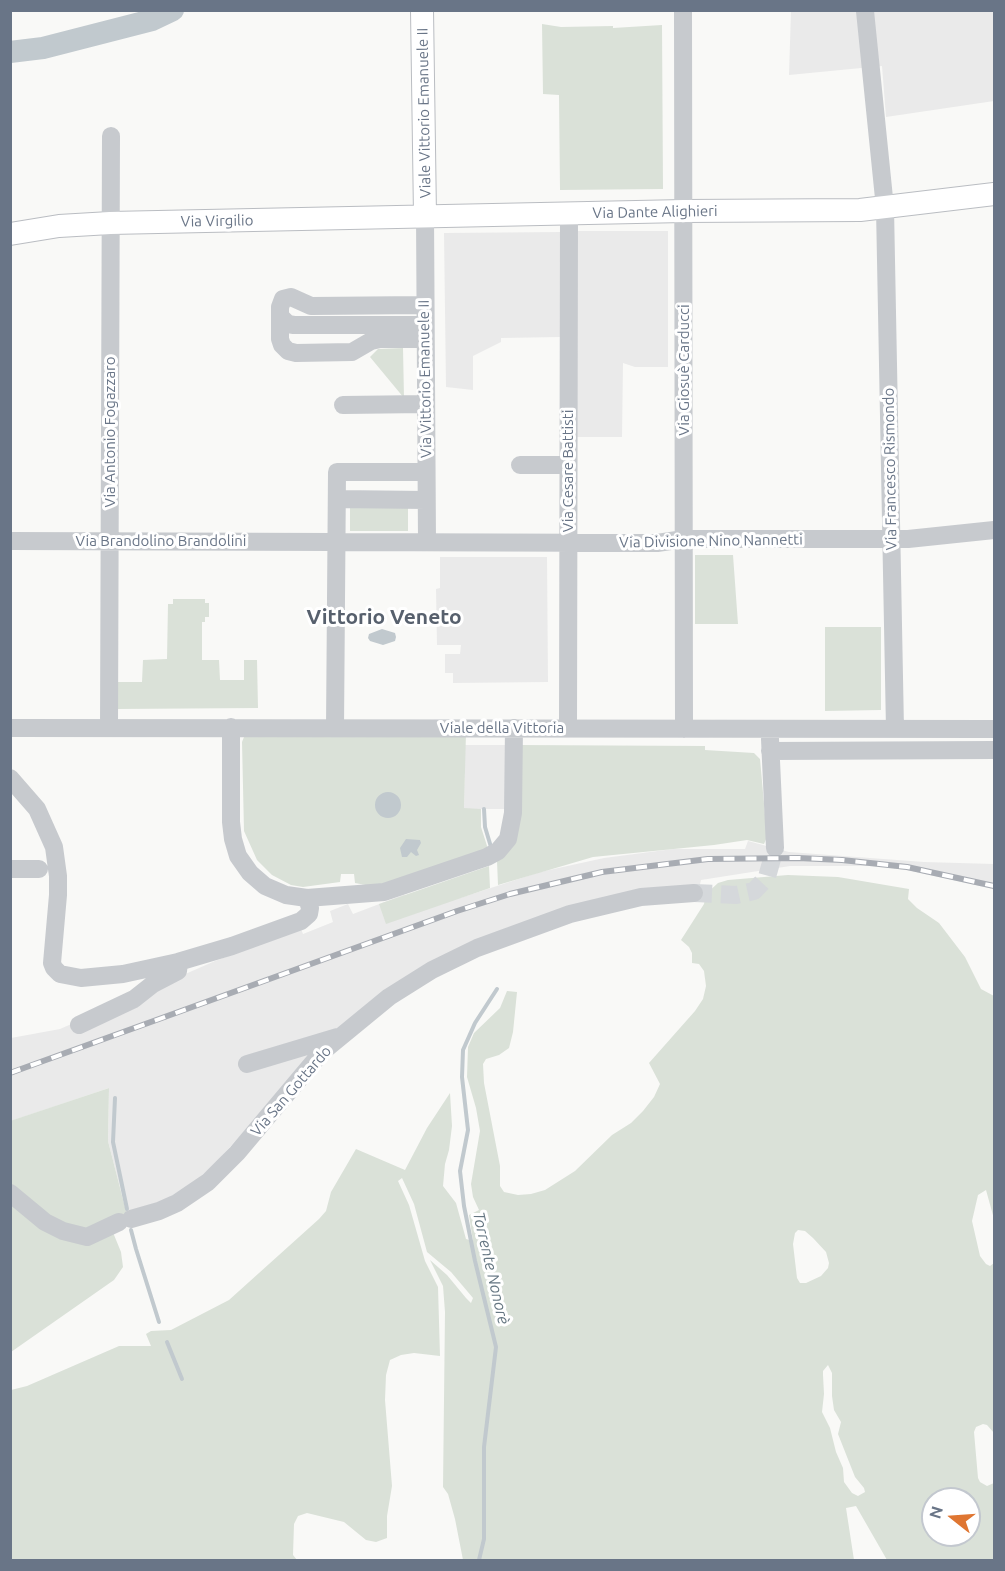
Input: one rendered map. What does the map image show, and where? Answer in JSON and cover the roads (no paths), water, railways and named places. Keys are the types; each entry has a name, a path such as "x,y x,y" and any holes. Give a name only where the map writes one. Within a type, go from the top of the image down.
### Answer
{"main road":[{"name":"Viale Vittorio Emanuele II","path":"422,10 425,216"},
{"name":"Via Dante Alighieri","path":"425,216 860,210 994,194"},
{"name":"Via Virgilio","path":"10,234 59,226 110,223 425,216"}],"street":[{"name":"Via Giosuè Carducci","path":"683,10 684,729"},
{"path":"865,11 885,208"},
{"name":"Via Antonio Fogazzaro","path":"109,728 111,136"},
{"name":"Via Francesco Rismondo","path":"885,208 895,729"},
{"name":"Via Cesare Battisti","path":"568,728 569,214"},
{"name":"Via Vittorio Emanuele II","path":"425,216 427,542"},
{"path":"424,305 311,306 291,297 283,299 280,307 280,339 288,351 296,353 352,352 371,341 424,332"},
{"path":"280,316 288,324 294,325 424,332"},
{"path":"344,405 425,404"},
{"path":"520,465 568,465"},
{"path":"337,485 426,485"},
{"path":"337,485 426,485"},
{"path":"334,728 337,485"},
{"name":"Via Divisione Nino Nannetti","path":"335,542 657,543 684,539 892,540 994,530"},
{"name":"Via Brandolino Brandolini","path":"10,541 335,542"},
{"path":"231,727 231,822 238,856 250,873 265,886 286,895 307,898 384,892 487,857 498,851 508,839 513,813 514,728"},
{"name":"Viale della Vittoria","path":"10,728 994,729"},
{"path":"770,729 775,848"},
{"path":"770,751 994,750"},
{"path":"10,778 36,809 54,847 58,895 52,963 60,974 81,978 123,974 178,962 301,921 309,914 307,898"},
{"path":"10,869 39,869"},
{"name":"Via San Gottardo","path":"10,1193 45,1222 63,1231 87,1237 125,1220 159,1211 177,1203 208,1182 237,1153 315,1061 340,1036 389,997 432,969 530,927 606,905 652,895 694,893"},
{"path":"79,1025 134,999 153,984 177,971 180,966 178,962"},
{"path":"247,1064 340,1036"}],"waterway":[{"path":"10,52 43,48 152,20 173,10"},
{"path":"484,809 485,827 491,847"},
{"name":"Torrente Nonorè","path":"479,1560 484,1539 484,1447 496,1347 464,1206 460,1171 468,1130 462,1077 463,1050 475,1023 497,989"},
{"path":"115,1098 113,1142 127,1209"},
{"path":"131,1230 159,1322"},
{"path":"167,1342 182,1379"}],"tunnel":[{"path":"694,893 736,895 754,891 767,877 775,848"}],"railway":[{"path":"10,1073 457,911 510,894 602,872 708,859 798,858 907,867 994,886"}],"district":[{"name":"Vittorio Veneto","path":"384,617"}]}
